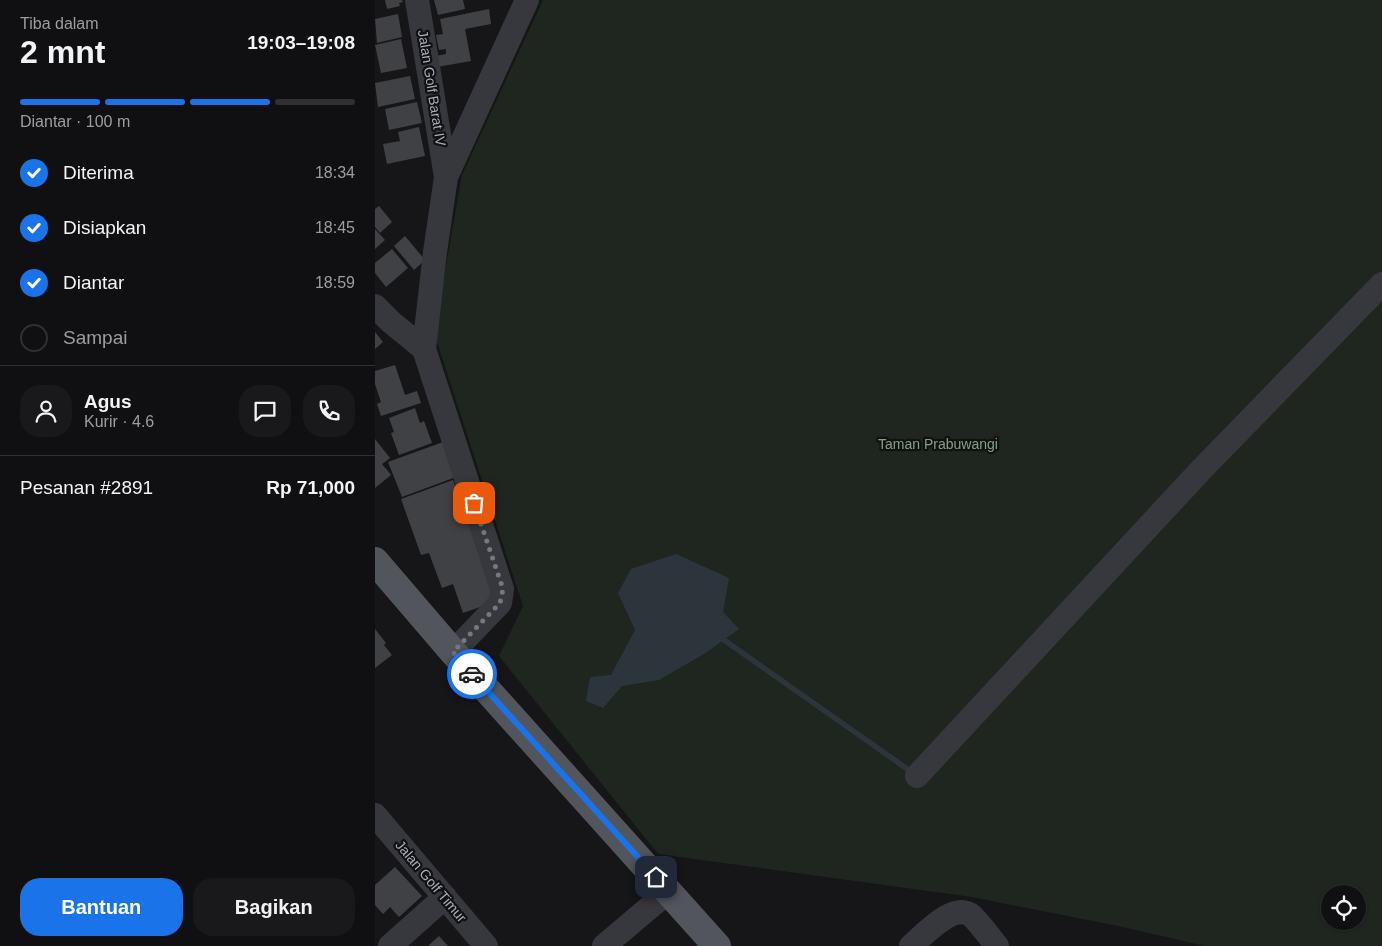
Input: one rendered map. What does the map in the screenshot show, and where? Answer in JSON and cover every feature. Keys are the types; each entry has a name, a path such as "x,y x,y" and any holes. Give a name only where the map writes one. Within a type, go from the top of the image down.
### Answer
{"main road":[{"path":"375,561 453,652 717,946"}],"street":[{"name":"Jalan Golf Barat IV","path":"417,0 446,177"},
{"path":"453,652 500,603 503,589 424,349 435,252 446,177 527,0"},
{"path":"917,776 1200,471 1382,284"},
{"path":"375,306 424,349"},
{"name":"Jalan Golf Timur","path":"375,815 486,946"},
{"path":"604,946 669,891"},
{"path":"390,946 445,897"},
{"path":"911,946 946,916 958,911 970,915 997,946"}],"green space":[{"name":"Taman Prabuwangi","path":"543,0 1382,0 1382,946 1205,946 1123,927 972,897 658,854 499,656 523,606 434,333 462,175"}],"shaded area":[{"path":"676,554 729,578 723,612 739,629 704,654 659,680 622,686 603,708 586,701 590,677 611,675 635,630 618,593 631,569"}],"building":[{"path":"385,0 402,0 403,2 399,3 400,6 387,9"},
{"path":"434,0 463,0 465,9 438,15"},
{"path":"489,9 491,24 465,29 471,61 437,67 435,56 446,54 446,49 439,50 436,35 443,34 440,19"},
{"path":"398,14 402,37 377,43 375,19"},
{"path":"401,39 407,68 381,73 375,45"},
{"path":"410,76 415,99 378,107 375,83"},
{"path":"417,102 422,123 389,130 385,109"},
{"path":"419,127 425,156 387,164 383,144 400,141 398,132"},
{"path":"379,206 392,222 380,233 375,227 375,209"},
{"path":"375,229 385,240 375,249"},
{"path":"405,236 425,260 414,270 394,246"},
{"path":"392,249 408,268 386,287 375,273 375,263"},
{"path":"375,332 383,342 375,349"},
{"path":"395,365 405,395 417,391 421,403 381,416 377,404 381,402 375,384 375,371"},
{"path":"415,408 420,423 424,421 432,443 399,455 391,433 394,432 389,418"},
{"path":"375,439 390,458 382,464 391,475 375,488"},
{"path":"443,442 456,477 402,497 388,462"},
{"path":"453,480 497,601 463,613 453,584 442,588 429,553 421,555 401,499"},
{"path":"375,629 386,643 384,645 392,655 375,668"},
{"path":"395,867 422,896 399,917 390,907 383,914 375,905 375,885"},
{"path":"439,936 448,946 428,946"}],"waterway":[{"path":"724,640 913,773"}],"way so far":[{"path":"472,674 453,652 500,603 503,589 474,503"}],"route":[{"path":"472,674 656,877"}]}
